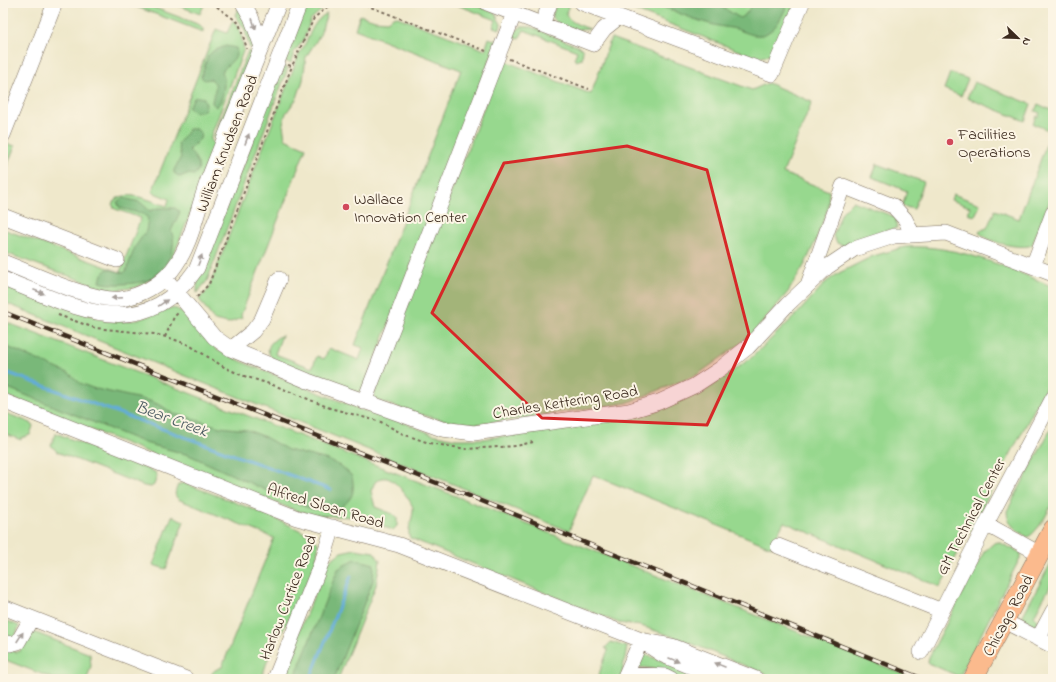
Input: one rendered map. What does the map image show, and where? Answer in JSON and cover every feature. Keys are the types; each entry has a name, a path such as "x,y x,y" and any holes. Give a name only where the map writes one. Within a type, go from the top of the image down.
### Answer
{"main road":[{"name":"Chicago Road","path":"973,679 1053,529"}],"lane":[{"path":"3,135 55,3"},
{"path":"243,3 252,17 262,47"},
{"path":"542,25 550,3"},
{"path":"582,3 772,74 802,3"},
{"path":"276,4 298,8"},
{"name":"William Knudsen Road","path":"165,278 179,259 262,47 276,4"},
{"path":"493,4 514,14 593,44 604,29 620,17"},
{"name":"William Knudsen Road","path":"178,292 196,268 298,8"},
{"path":"364,402 514,14"},
{"path":"249,80 268,86"},
{"path":"219,154 238,162"},
{"path":"808,286 843,186 893,206 905,219 913,234"},
{"path":"1033,266 1053,213"},
{"path":"3,216 117,260"},
{"name":"Charles Kettering Road","path":"165,278 214,337 231,349 308,381 442,429 474,433 629,411 659,402 694,386 720,370 748,348 787,306 827,267 854,248 894,236 946,233 1053,274"},
{"path":"3,262 91,296 107,299 121,299 136,295 155,286 165,278"},
{"path":"3,279 92,312 112,315 133,315 159,306 178,292"},
{"path":"231,349 252,331 262,319 279,279"},
{"name":"GM Technical Center","path":"921,652 986,524 1053,398"},
{"name":"Alfred Sloan Road","path":"3,401 297,518 399,545 640,640 672,646 756,679"},
{"path":"986,524 1040,554"},
{"name":"Harlow Curtice Road","path":"275,679 324,556 333,527"},
{"path":"778,546 942,611"},
{"path":"3,607 186,679"},
{"path":"1038,639 1053,611"},
{"path":"3,642 10,644 18,642 31,619"},
{"path":"1004,621 1053,646"},
{"path":"640,640 625,676 665,676 670,679"},
{"name":"Alfred Sloan Road","path":"640,640 649,648 663,655 721,679"}],"path":[{"path":"212,3 239,23 247,48 244,55"},
{"path":"197,297 209,284 292,66 314,18 332,3"},
{"path":"360,3 589,89"},
{"path":"285,64 292,66"},
{"path":"165,337 174,317 180,311"}],"highlighted area":[{"path":"627,146 707,170 749,334 707,425 542,418 432,313 504,163"}],"green space":[{"path":"126,3 142,3 200,25 203,32"},
{"path":"172,3 205,3 200,14"},
{"path":"307,3 330,3 311,19 303,41 294,52 291,63 284,61"},
{"path":"452,3 471,3 495,13 501,24 500,29 493,27 496,20"},
{"path":"556,3 569,3 566,15 568,18 577,24 590,29 580,30 564,27 555,21 552,17"},
{"path":"616,3 795,3 773,52 766,56 757,58"},
{"path":"652,3 715,3 740,18 746,14 753,3 788,3 780,20 771,30 762,35 753,35 735,29 710,24"},
{"path":"239,8 252,24 254,49 249,47 245,30 235,15"},
{"path":"327,13 320,35 306,57 303,80 297,98 286,113 283,124 285,139 306,148 241,315 242,318 228,323 214,320 199,299 208,290 299,54 314,26 321,17"},
{"path":"360,15 375,20 387,21 395,16 485,50 489,38 497,41 362,394 274,360 270,356 268,349 274,340 282,335 275,354 312,368 317,356 324,359 329,348 359,360 363,348 355,345 461,70 355,29"},
{"path":"233,20 240,30 244,49 211,136 211,140 217,147 170,264 162,273 137,287 115,290 102,288 3,252 3,229 120,272 141,218 115,209 112,204 123,196 130,196 146,199 167,206 169,199 152,192 216,29 227,33"},
{"path":"521,27 531,27 580,47 583,50 582,59 576,61 574,59 577,51 524,30 519,39 515,38 514,32"},
{"path":"611,38 752,90 768,83 812,102 783,173 829,191 828,208 805,264 788,292 750,337 697,375 627,403 477,424 437,419 372,399 502,60 591,94"},
{"path":"226,46 236,48 236,56 222,72 224,91 219,104 216,107 212,103 215,84 210,79 204,80 201,77 208,56 213,51"},
{"path":"248,51 253,53 218,143 214,137"},
{"path":"282,66 288,68 207,281 197,293 197,281"},
{"path":"950,73 968,79 961,96 944,89"},
{"path":"974,82 1031,104 1025,121 967,98"},
{"path":"194,98 204,98 206,105 204,111 194,112 188,107"},
{"path":"1038,104 1053,111 1053,168 1050,175 1053,176 1053,193 1032,245 1012,246 995,242 982,235 979,231 987,228 995,210 1019,219 1051,131 1033,124 1036,116 1038,117 1040,113 1035,111"},
{"path":"189,129 196,129 201,133 200,139 189,150 198,162 198,169 194,175 187,174 180,177 174,173 174,170 181,157 178,144"},
{"path":"5,143 15,146 3,176 3,148"},
{"path":"877,164 924,182 914,209 902,206 907,191 872,177"},
{"path":"953,194 980,204 975,216 968,214 970,207 951,200"},
{"path":"123,198 140,202 150,211 158,208 175,208 180,212 171,231 173,245 164,267 152,278 129,284 104,283 100,282 102,274 107,269 124,273 126,271 135,247 146,231 148,218 143,214 120,208 117,202"},
{"path":"853,201 895,217 897,228 874,234 844,246 837,243 833,236 842,212"},
{"path":"905,247 943,249 981,258 1053,287 1053,374 940,587 784,522 771,547 593,475 569,531 3,302 3,285 107,321 137,320 170,308 177,309 191,319 203,336 217,350 247,364 362,410 395,419 432,434 456,439 483,439 629,418 656,411 705,391 751,358 797,314 826,282 839,273 873,256"},
{"path":"3,321 484,507 916,679 777,679 683,640 641,626 619,623 410,538 409,531 413,512 412,504 398,485 386,478 382,478 375,482 371,491 375,507 393,514 397,518 397,526 393,530 352,517 314,515 294,510 3,395"},
{"path":"3,345 70,374 80,383 92,388 150,401 162,406 173,414 220,427 247,430 263,436 288,450 328,460 341,466 352,476 352,495 339,509 312,509 287,500 189,455 145,443 3,386"},
{"path":"3,412 31,423 33,426 30,435 21,438 21,440 3,433"},
{"path":"1053,425 1053,499 1050,509 1043,521 1034,532 1027,537 1011,524 1007,516 1007,511"},
{"path":"55,434 155,472 157,476 154,485 151,487 144,486 57,452 51,445"},
{"path":"183,483 296,528 311,536 318,543 318,553 308,581 301,597 270,653 261,679 218,679 212,676 212,673 222,667 274,538 180,500 176,497 175,492 178,485"},
{"path":"172,516 184,521 166,569 153,565"},
{"path":"998,542 1021,553 1021,556 961,674 958,676 928,663 929,657 984,552 994,543"},
{"path":"355,549 374,552 380,561 376,585 338,679 279,679 328,562 341,552"},
{"path":"355,559 374,564 373,581 334,679 294,679 338,569"},
{"path":"1053,559 1053,581 1034,616 1038,620 1037,624 1031,629 1021,623 1022,617"},
{"path":"3,619 19,626 15,638 3,636"},
{"path":"31,631 90,654 91,666 87,679 54,679 3,659 3,649 16,652 20,651"},
{"path":"611,642 627,647 621,679 597,679 608,650 605,648"},
{"path":"643,654 713,679 678,679 663,670 640,667 637,664 639,656"}],"waterway":[{"name":"Bear Creek","path":"3,371 331,490"},
{"name":"Bear Creek","path":"310,679 351,576"}],"railway":[{"path":"3,312 457,491 923,679"}],"place":[{"name":"Facilities Operations","path":"950,142"},
{"name":"Wallace Innovation Center","path":"346,207"}]}
